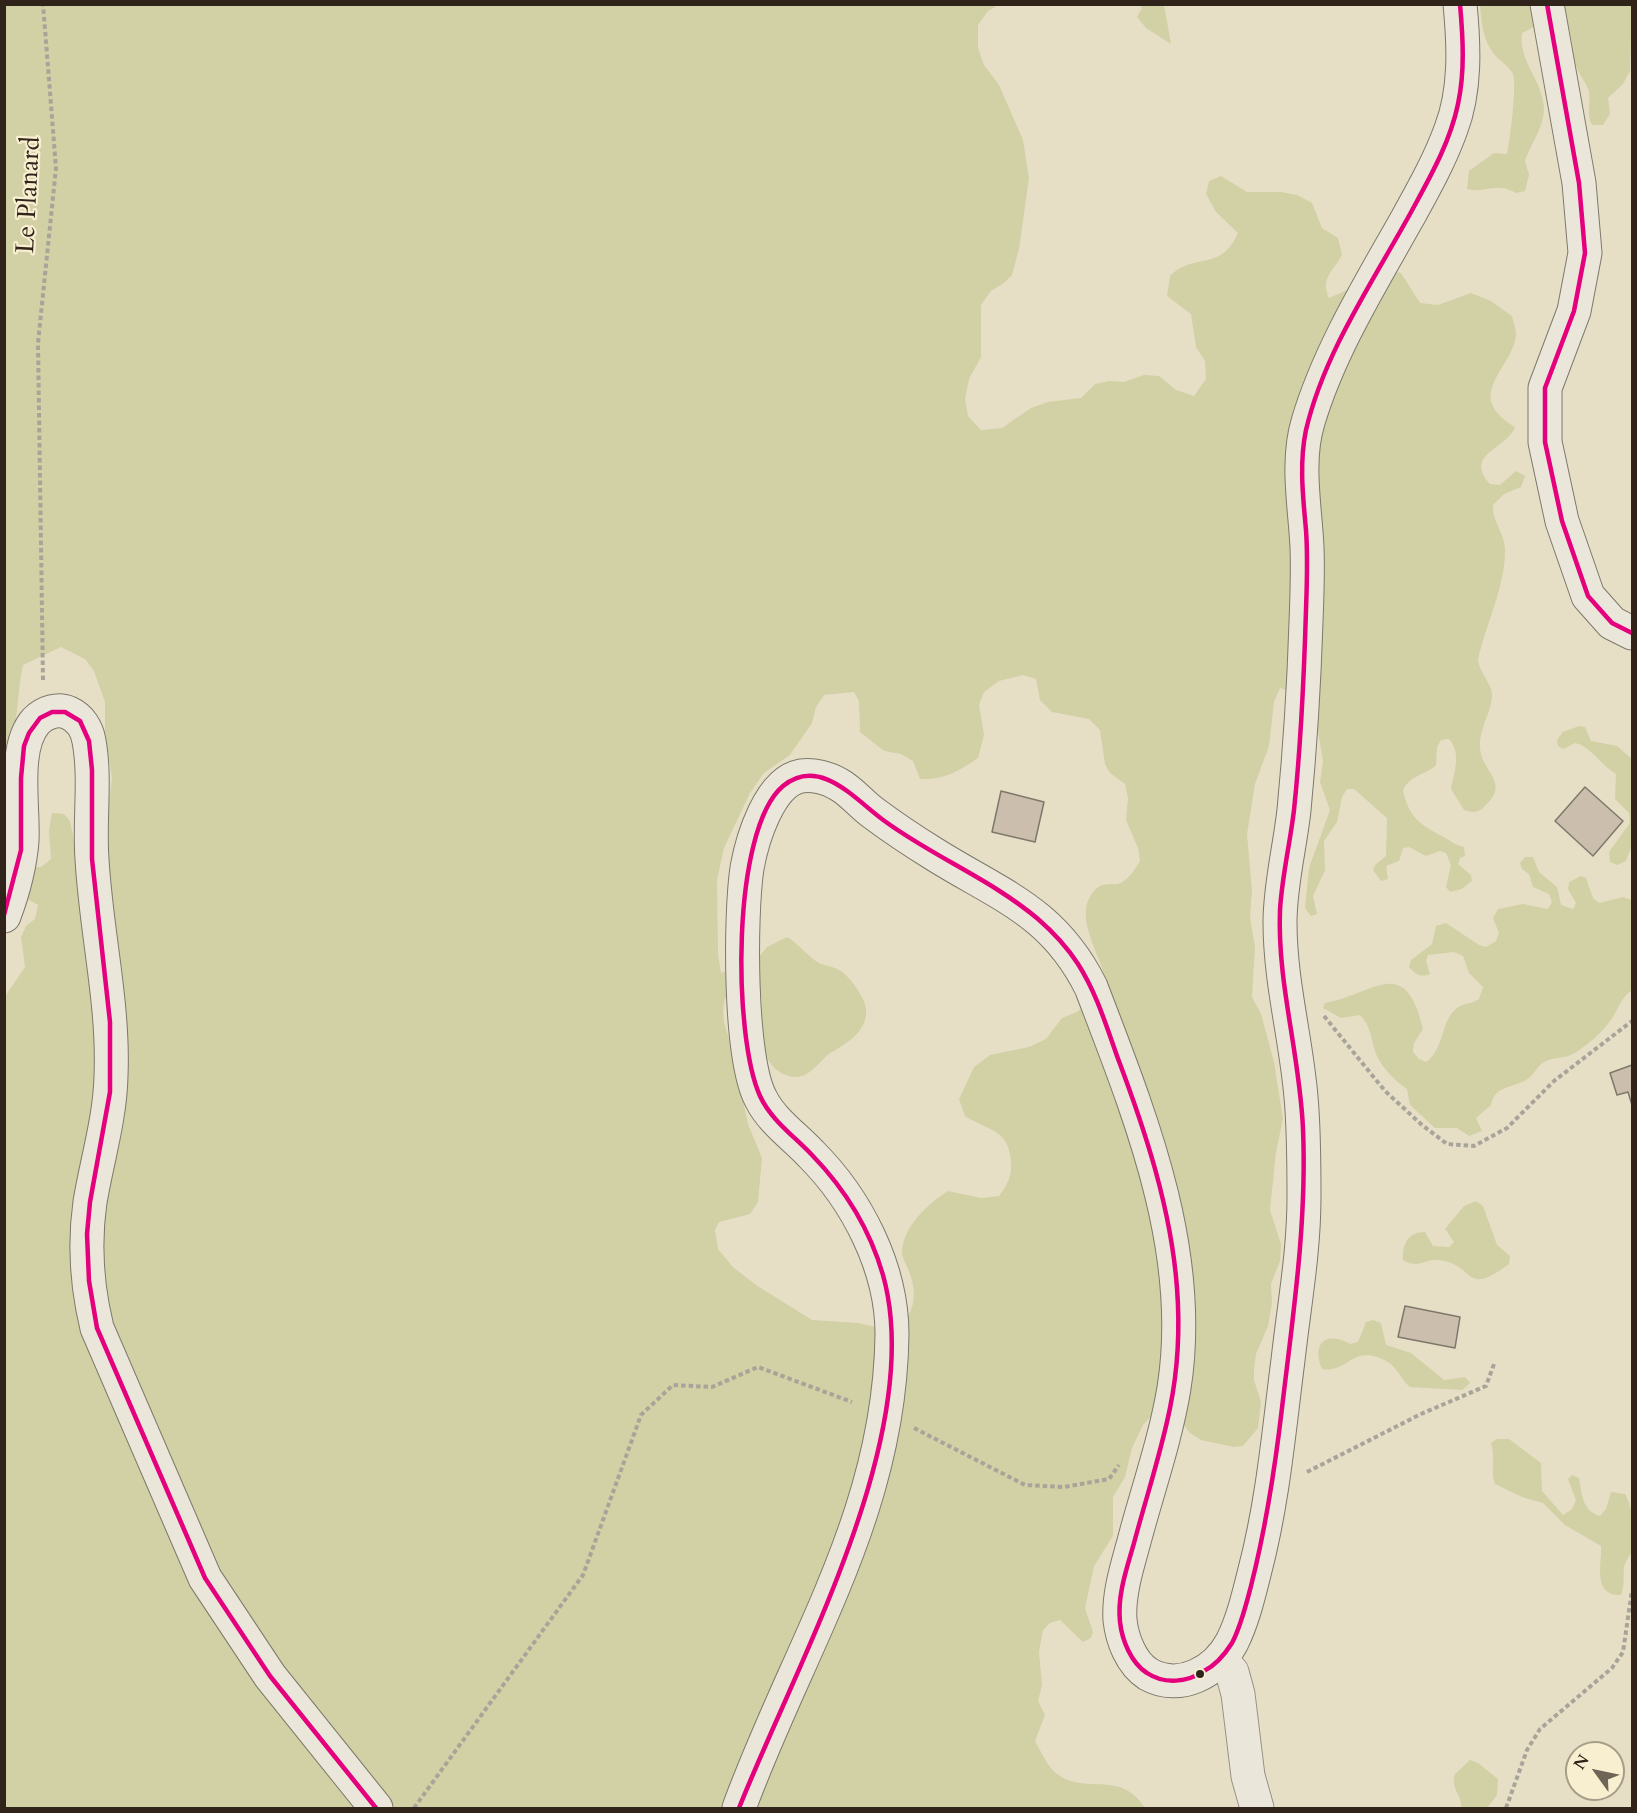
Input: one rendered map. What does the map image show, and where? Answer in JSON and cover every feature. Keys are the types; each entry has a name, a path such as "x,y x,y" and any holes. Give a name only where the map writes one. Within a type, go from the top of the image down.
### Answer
{"street":[{"path":"739,1809 839,1578 860,1521 885,1414 892,1331 889,1303 880,1266 850,1202 760,1098 752,1075 746,1038 744,910 747,867 765,810 786,783 801,776 820,777 836,783 870,811 931,852 1019,902 1040,918 1081,966 1091,987 1138,1118 1170,1230 1179,1323 1172,1399 1122,1590 1120,1622 1126,1646 1136,1664 1149,1674 1167,1681 1185,1681 1205,1671 1220,1660 1233,1641 1267,1525 1301,1256 1304,1206 1301,1093 1284,992 1280,914 1294,801 1306,620 1308,551 1302,451 1305,430 1355,314 1420,195 1452,129 1460,96 1462,64 1460,4"},
{"path":"1547,4 1579,183 1585,253 1574,311 1545,388 1545,442 1562,521 1588,596 1612,623 1632,633"},
{"path":"4,916 19,863 24,748 36,721 48,712 63,710 75,716 83,724 89,740 92,780 92,859 108,1002 111,1056 110,1099 90,1204 88,1235 89,1298 97,1328 110,1365 205,1578 270,1676 376,1809"},
{"path":"1220,1660 1232,1672 1238,1694 1248,1776 1257,1809"}],"path":[{"name":"Le Planard","path":"44,4 57,168 38,343 40,596 43,691 48,712"},
{"path":"1284,992 1298,993 1324,1016 1386,1091 1447,1144 1474,1146 1507,1128 1554,1081 1632,1021"},
{"path":"1274,1475 1305,1473 1320,1467 1421,1414 1486,1386 1494,1364"},
{"path":"414,1809 583,1575 641,1415 673,1385 712,1387 758,1367 885,1414 1024,1485 1064,1487 1108,1479 1121,1462"},
{"path":"1506,1809 1527,1750 1540,1729 1612,1668 1623,1652 1632,1590"}],"shaded area":[{"path":"5,5 998,5 988,11 978,25 978,48 984,65 999,85 1023,140 1029,178 1019,249 1012,275 991,291 981,305 981,357 969,379 965,399 968,416 981,430 1002,428 1031,408 1048,402 1081,398 1095,384 1109,381 1124,382 1144,375 1159,376 1176,390 1194,396 1206,379 1205,361 1196,347 1191,314 1167,296 1170,276 1189,264 1215,258 1223,253 1238,233 1216,212 1206,194 1209,181 1221,176 1247,192 1281,192 1297,195 1312,203 1322,228 1338,238 1342,255 1327,280 1329,298 1391,271 1401,273 1420,303 1438,305 1471,293 1491,301 1512,316 1516,334 1513,346 1494,381 1491,392 1492,404 1499,415 1515,427 1511,435 1489,452 1481,466 1490,484 1500,485 1516,471 1525,476 1521,487 1504,494 1493,505 1494,517 1503,538 1504,564 1499,592 1478,660 1492,693 1480,748 1485,764 1493,777 1495,790 1492,798 1480,810 1473,812 1464,810 1451,789 1456,757 1449,739 1441,740 1437,747 1436,765 1410,781 1403,790 1408,807 1416,819 1434,832 1464,847 1465,856 1460,858 1458,864 1471,875 1472,881 1462,889 1450,892 1446,887 1451,865 1446,853 1440,851 1426,856 1409,847 1403,848 1399,861 1386,866 1388,879 1381,881 1373,870 1375,865 1386,856 1387,818 1354,789 1347,789 1342,797 1337,822 1324,841 1325,870 1313,896 1317,914 1311,916 1305,908 1309,868 1330,810 1320,782 1323,761 1314,709 1315,700 1280,688 1274,702 1269,746 1255,784 1247,834 1252,890 1250,917 1255,947 1252,997 1261,1014 1274,1062 1283,1119 1276,1152 1270,1210 1281,1244 1280,1261 1271,1284 1272,1303 1268,1326 1256,1354 1254,1369 1254,1380 1261,1402 1258,1428 1243,1446 1234,1447 1201,1440 1190,1433 1178,1418 1152,1415 1143,1425 1132,1448 1125,1477 1113,1497 1113,1536 1094,1566 1085,1608 1093,1632 1091,1638 1083,1642 1060,1620 1050,1623 1043,1630 1039,1652 1042,1685 1038,1701 1045,1715 1035,1741 1043,1756 1060,1776 1071,1781 1104,1784 1126,1790 1136,1796 1145,1808 5,1808 4,998 25,967 21,937 26,926 35,919 38,905 22,896 30,867 41,867 51,859 49,831 52,813 64,814 70,821 74,840 106,824 112,779 105,731 105,702 94,671 85,659 61,647 23,665 13,732 5,754","holes":["1023,675 1036,679 1040,700 1052,712 1089,719 1100,730 1105,764 1110,773 1125,784 1128,798 1126,820 1138,848 1140,861 1122,882 1098,887 1089,899 1086,911 1090,936 1106,985 1077,1012 1062,1018 1046,1039 1029,1047 990,1055 974,1067 959,1099 965,1116 996,1132 1006,1143 1011,1162 1010,1176 999,1196 981,1198 948,1191 925,1209 912,1224 903,1242 902,1252 914,1294 907,1318 875,1327 859,1323 812,1320 756,1285 733,1267 718,1249 715,1230 719,1222 750,1214 758,1202 762,1158 748,1124 724,1023 724,1006 729,989 757,979 760,988 762,1033 766,1055 776,1069 785,1075 795,1077 811,1071 827,1055 856,1035 862,1028 866,1011 859,992 846,976 839,970 819,963 787,937 767,947 759,957 721,973 718,954 717,880 724,848 750,793 764,773 790,755 812,723 816,707 824,695 854,692 859,701 860,732 884,751 901,754 913,761 920,779 929,779 951,774 978,758 984,735 979,705 984,692 999,681"]},
{"path":"1139,5 1164,5 1171,44 1146,28 1137,17 1142,8"},
{"path":"1480,5 1632,5 1630,71 1623,84 1608,98 1610,114 1603,125 1592,125 1590,121 1589,92 1576,66 1568,28 1534,27 1522,33 1524,53 1540,89 1544,108 1540,129 1525,161 1529,175 1525,191 1516,193 1502,188 1467,189 1469,171 1494,153 1507,154 1514,100 1513,74 1487,43"},
{"path":"1579,726 1585,727 1591,741 1617,746 1632,759 1632,845 1626,861 1617,865 1610,862 1609,852 1630,823 1629,813 1615,799 1616,774 1580,745 1575,743 1563,749 1558,746 1557,740 1563,732"},
{"path":"1525,857 1533,857 1539,872 1557,887 1561,905 1573,909 1576,903 1568,889 1569,882 1581,876 1586,878 1593,898 1599,903 1623,897 1632,900 1632,990 1622,1000 1608,1025 1583,1047 1570,1056 1546,1061 1529,1078 1504,1088 1496,1094 1491,1105 1476,1118 1482,1131 1469,1136 1457,1128 1435,1128 1410,1105 1407,1089 1382,1064 1376,1054 1369,1028 1364,1019 1360,1015 1341,1018 1323,1008 1325,1003 1372,987 1385,984 1397,985 1407,991 1416,1005 1423,1029 1414,1043 1413,1052 1419,1059 1426,1062 1436,1050 1452,1014 1459,1006 1479,999 1483,987 1469,973 1463,956 1454,952 1428,955 1426,961 1430,974 1423,976 1418,975 1409,967 1411,960 1432,944 1436,926 1446,923 1479,945 1486,947 1496,941 1499,933 1493,918 1498,909 1523,904 1548,909 1552,902 1549,894 1533,887 1529,874 1522,869 1520,863"},
{"path":"1476,1201 1483,1206 1497,1245 1510,1256 1509,1264 1494,1274 1477,1279 1451,1263 1434,1260 1414,1264 1403,1260 1405,1244 1414,1234 1425,1232 1433,1246 1449,1247 1454,1242 1445,1229 1464,1206"},
{"path":"1373,1320 1381,1323 1386,1345 1411,1353 1444,1380 1465,1377 1470,1383 1462,1390 1410,1387 1391,1364 1366,1355 1339,1367 1322,1369 1318,1353 1323,1342 1334,1338 1350,1344 1358,1342 1366,1322"},
{"path":"1497,1439 1509,1439 1541,1463 1542,1491 1563,1515 1572,1509 1576,1500 1568,1479 1572,1475 1579,1478 1586,1506 1594,1514 1600,1516 1606,1509 1611,1492 1625,1494 1632,1514 1634,1537 1631,1552 1624,1567 1621,1595 1612,1594 1602,1585 1600,1578 1601,1546 1565,1525 1543,1503 1522,1497 1495,1484 1491,1443"},
{"path":"1470,1760 1478,1763 1498,1779 1497,1795 1487,1808 1461,1808 1454,1779 1455,1774"}],"building":[{"path":"1585,787 1623,821 1593,856 1555,821"},
{"path":"1001,791 1044,802 1035,842 992,832"},
{"path":"1632,1065 1632,1105 1628,1092 1617,1095 1610,1073"},
{"path":"1405,1306 1460,1317 1455,1348 1398,1337"}],"transit line":[{"path":"739,1808 822,1617 849,1546 872,1474 887,1404 892,1337 883,1275 864,1226 846,1196 824,1168 770,1113 760,1096 751,1068 745,1029 742,984 742,935 746,888 754,845 766,810 783,786 797,778 811,776 825,778 838,785 904,835 1002,892 1038,919 1060,940 1084,975 1105,1021 1155,1170 1169,1228 1178,1303 1178,1348 1173,1393 1162,1442 1123,1582 1119,1612 1121,1629 1128,1650 1141,1669 1154,1677 1169,1681 1191,1678 1212,1666 1232,1643 1238,1630 1266,1520 1273,1475 1295,1304 1303,1199 1301,1101 1282,965 1280,910 1294,810 1303,685 1307,570 1302,480 1304,442 1314,401 1324,373 1350,319 1424,188 1450,133 1462,79 1463,42 1460,4"},
{"path":"1547,4 1579,183 1585,253 1574,311 1545,388 1545,442 1562,521 1588,596 1612,623 1632,633"},
{"path":"4,915 21,850 21,778 24,746 29,733 40,718 52,712 65,712 80,721 89,741 92,770 92,859 110,1022 110,1092 90,1202 87,1234 89,1281 97,1328 205,1578 270,1676 376,1808"}]}
